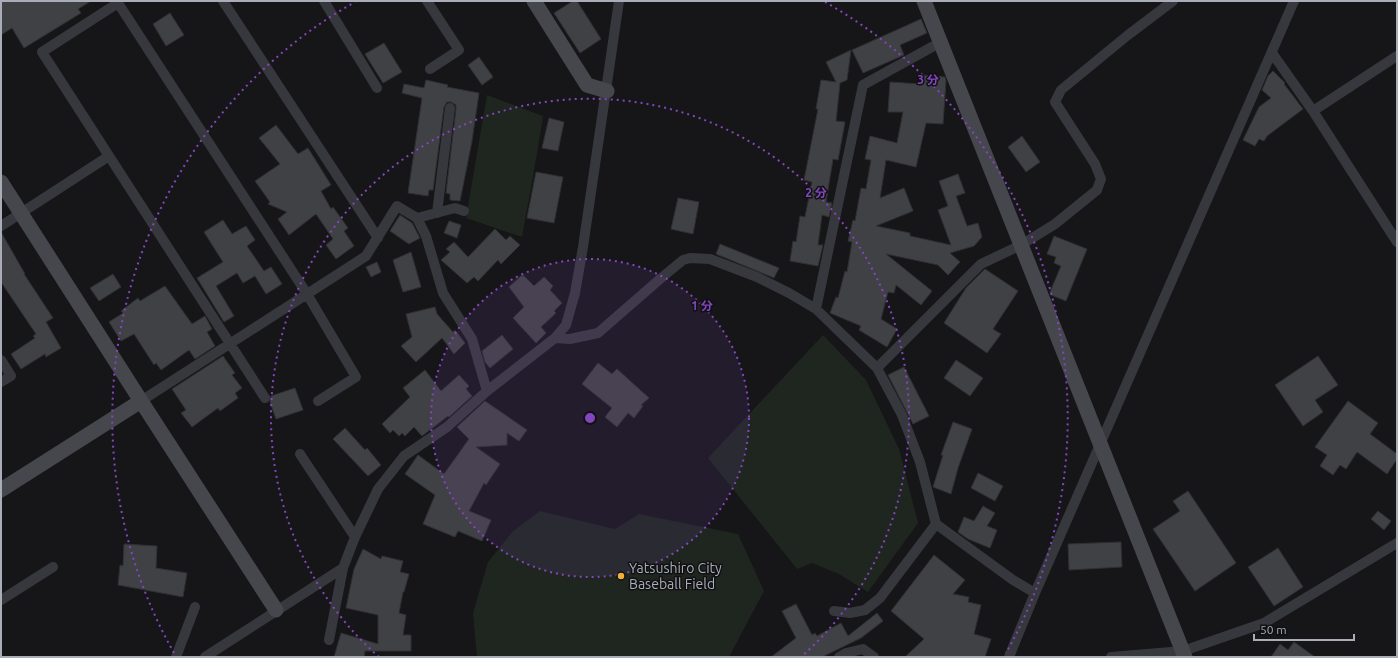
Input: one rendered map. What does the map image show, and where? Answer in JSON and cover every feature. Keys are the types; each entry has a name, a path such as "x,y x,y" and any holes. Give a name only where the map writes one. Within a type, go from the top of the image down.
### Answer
{"street":[{"path":"223,1 378,238"},
{"path":"324,1 377,88"},
{"path":"427,1 459,50 430,69"},
{"path":"534,1 587,85 607,91"},
{"path":"329,640 343,568 354,537 378,489 404,456 447,427 487,391 555,338 566,325 575,293 607,91 619,1"},
{"path":"924,1 1184,654"},
{"path":"878,368 981,264 1021,245 1055,224 1097,190 1102,179 1096,164 1055,102 1061,90 1128,35 1173,1"},
{"path":"1009,657 1035,593 1294,1"},
{"path":"265,398 42,52 119,2 307,294 356,377 318,401"},
{"path":"816,309 863,85 940,42"},
{"path":"1272,54 1313,111 1397,242"},
{"path":"1313,111 1397,56"},
{"path":"437,213 450,108"},
{"path":"1,226 109,156"},
{"path":"1,182 276,610"},
{"path":"1,490 366,256 397,206 418,218 426,236 443,293 472,339 487,391"},
{"path":"418,218 456,208 464,211"},
{"path":"555,338 570,339 598,333 684,260 696,257 710,259 757,277 789,292 816,309 878,368 902,415 920,462 936,524 1013,580 1035,593"},
{"path":"1,360 11,376 1,382"},
{"path":"300,454 354,537"},
{"path":"834,611 850,613 865,610 880,598 936,524"},
{"path":"1111,657 1184,654 1264,623 1397,543"},
{"path":"1,600 53,567"},
{"path":"206,657 276,610 343,568"},
{"path":"176,657 195,606"},
{"path":"839,657 846,653 863,649 874,657"}],"shaded area":[{"path":"487,95 543,116 522,237 466,218"},
{"path":"823,335 866,380 899,449 918,523 868,592 839,574 812,563 797,569 708,458"},
{"name":"Yatsushiro City Baseball Field","path":"540,511 615,529 639,514 738,534 764,591 729,657 477,657 473,613 488,562 513,531"}],"building":[{"path":"1,1 91,1 78,9 81,13 24,48 12,28 1,35"},
{"path":"573,1 577,1 601,39 580,53 554,13"},
{"path":"170,13 184,35 166,46 153,24"},
{"path":"921,19 927,33 900,45 904,55 863,73 852,50"},
{"path":"384,43 402,72 383,83 365,54"},
{"path":"851,50 847,80 840,83 836,121 845,122 838,160 833,159 826,202 832,203 829,217 822,215 818,245 823,245 818,266 790,261 793,241 796,242 800,216 805,217 812,182 804,180 818,109 816,109 821,80 836,82 826,62"},
{"path":"479,57 493,77 482,85 468,65"},
{"path":"1273,71 1285,83 1284,84 1303,109 1267,136 1264,141 1259,139 1255,146 1243,140 1259,107 1271,98 1262,90 1268,76"},
{"path":"921,75 945,77 943,124 926,123 916,167 886,160 880,198 904,188 913,211 876,226 910,233 910,236 951,245 938,210 948,206 939,181 958,174 965,193 956,196 967,226 978,223 982,237 974,246 950,253 960,262 948,275 938,265 886,254 932,291 921,305 896,285 894,293 888,292 881,319 897,329 887,347 859,330 861,326 830,313 836,297 838,298 845,271 847,272 852,242 848,241 853,220 855,221 861,188 866,189 871,160 865,159 870,136 897,143 903,112 888,112 890,82 920,84"},
{"path":"426,80 448,85 447,87 479,93 472,141 460,201 450,200 450,194 446,193 456,109 456,105 451,102 447,102 444,107 433,190 429,190 428,196 408,193 422,98 402,93 404,84 424,88"},
{"path":"549,118 564,122 558,151 542,148"},
{"path":"276,125 298,154 308,148 331,185 321,191 331,209 333,207 348,228 344,231 354,246 336,259 326,245 333,239 316,214 289,235 278,219 287,212 268,204 270,202 255,181 280,164 259,138"},
{"path":"1022,136 1040,162 1026,172 1008,147"},
{"path":"536,172 563,177 554,223 527,218"},
{"path":"678,198 699,202 693,234 671,229"},
{"path":"400,215 412,223 420,238 409,244 390,231"},
{"path":"223,220 232,234 246,226 255,240 247,246 264,271 271,267 282,284 266,294 255,276 243,283 237,273 216,286 234,316 224,322 197,278 223,262 204,232"},
{"path":"449,221 461,225 457,238 444,233"},
{"path":"495,229 506,240 510,236 520,245 501,264 498,260 478,281 474,277 467,283 441,260 450,252 446,249 454,242 468,257"},
{"path":"1,232 24,274 53,318 46,322 61,348 46,357 45,354 21,369 11,354 35,338 33,336 36,334 1,282"},
{"path":"1054,236 1087,249 1066,301 1051,295 1050,292 1061,266 1054,263 1056,257 1047,254"},
{"path":"720,244 779,268 774,278 716,254"},
{"path":"411,252 421,287 403,292 393,260"},
{"path":"377,262 381,272 371,277 366,267"},
{"path":"985,269 1018,291 993,329 1001,334 987,353 944,323 966,288"},
{"path":"113,274 121,287 99,301 90,288"},
{"path":"521,276 524,276 534,286 544,277 553,286 550,290 562,303 554,311 556,313 541,327 546,333 536,343 513,318 524,307 509,287"},
{"path":"165,286 192,324 205,316 212,329 207,332 215,346 195,359 189,350 161,370 156,363 154,365 134,334 121,341 109,322 123,313 121,311 138,298 140,301"},
{"path":"435,307 437,314 453,332 455,330 465,343 454,354 442,338 416,362 401,346 412,337 406,314"},
{"path":"502,335 513,349 490,368 485,362 482,351"},
{"path":"223,356 235,373 232,375 242,388 235,393 238,398 220,411 218,408 192,427 181,413 186,410 172,389"},
{"path":"1318,356 1338,385 1315,400 1323,412 1303,426 1275,385"},
{"path":"956,360 983,378 970,396 944,378"},
{"path":"598,363 612,374 617,369 649,398 641,405 643,406 634,418 628,413 617,427 605,417 612,408 582,384"},
{"path":"904,367 929,416 913,424 888,375"},
{"path":"425,370 441,391 459,375 469,386 466,389 472,396 449,417 448,416 422,436 414,427 405,436 402,433 399,436 393,430 390,433 382,424 410,397 403,388"},
{"path":"295,388 303,410 276,419 270,402 271,396"},
{"path":"485,401 527,430 519,441 507,433 507,445 476,447 500,464 486,485 484,483 469,511 491,520 482,541 458,531 455,537 423,524 435,495 405,474 418,455 444,474 469,439 457,427"},
{"path":"1348,401 1378,423 1370,434 1397,454 1397,459 1387,474 1357,452 1346,469 1340,465 1333,475 1320,466 1327,455 1315,447"},
{"path":"953,422 972,429 958,468 951,494 933,487 943,455 941,455"},
{"path":"345,428 365,450 367,448 381,465 368,476 333,439"},
{"path":"978,473 1003,486 995,501 971,488"},
{"path":"1188,491 1236,563 1195,591 1153,529 1180,511 1173,501"},
{"path":"983,506 995,513 987,526 997,530 990,548 968,539 958,532 964,517 974,521"},
{"path":"1378,511 1391,521 1384,530 1371,519"},
{"path":"1121,542 1122,567 1069,570 1068,544"},
{"path":"124,544 157,546 156,568 187,573 183,597 118,585 120,565 123,566"},
{"path":"1278,548 1303,587 1274,606 1248,567"},
{"path":"363,549 381,559 382,556 403,561 400,572 409,574 403,592 399,613 406,615 403,635 411,635 411,651 365,651 364,657 334,657 341,633 378,644 378,615 346,608 354,569"},
{"path":"934,555 965,580 953,594 969,597 968,602 981,605 974,634 991,639 985,657 905,657 924,639 891,611"},
{"path":"796,604 812,635 815,633 817,636 841,623 848,636 877,613 883,621 861,638 822,657 771,657 796,638 782,611"},
{"path":"1294,642 1315,657 1271,657 1280,644 1288,650"}],"place":[{"name":"Yatsushiro City Baseball Field","path":"621,576"}]}
